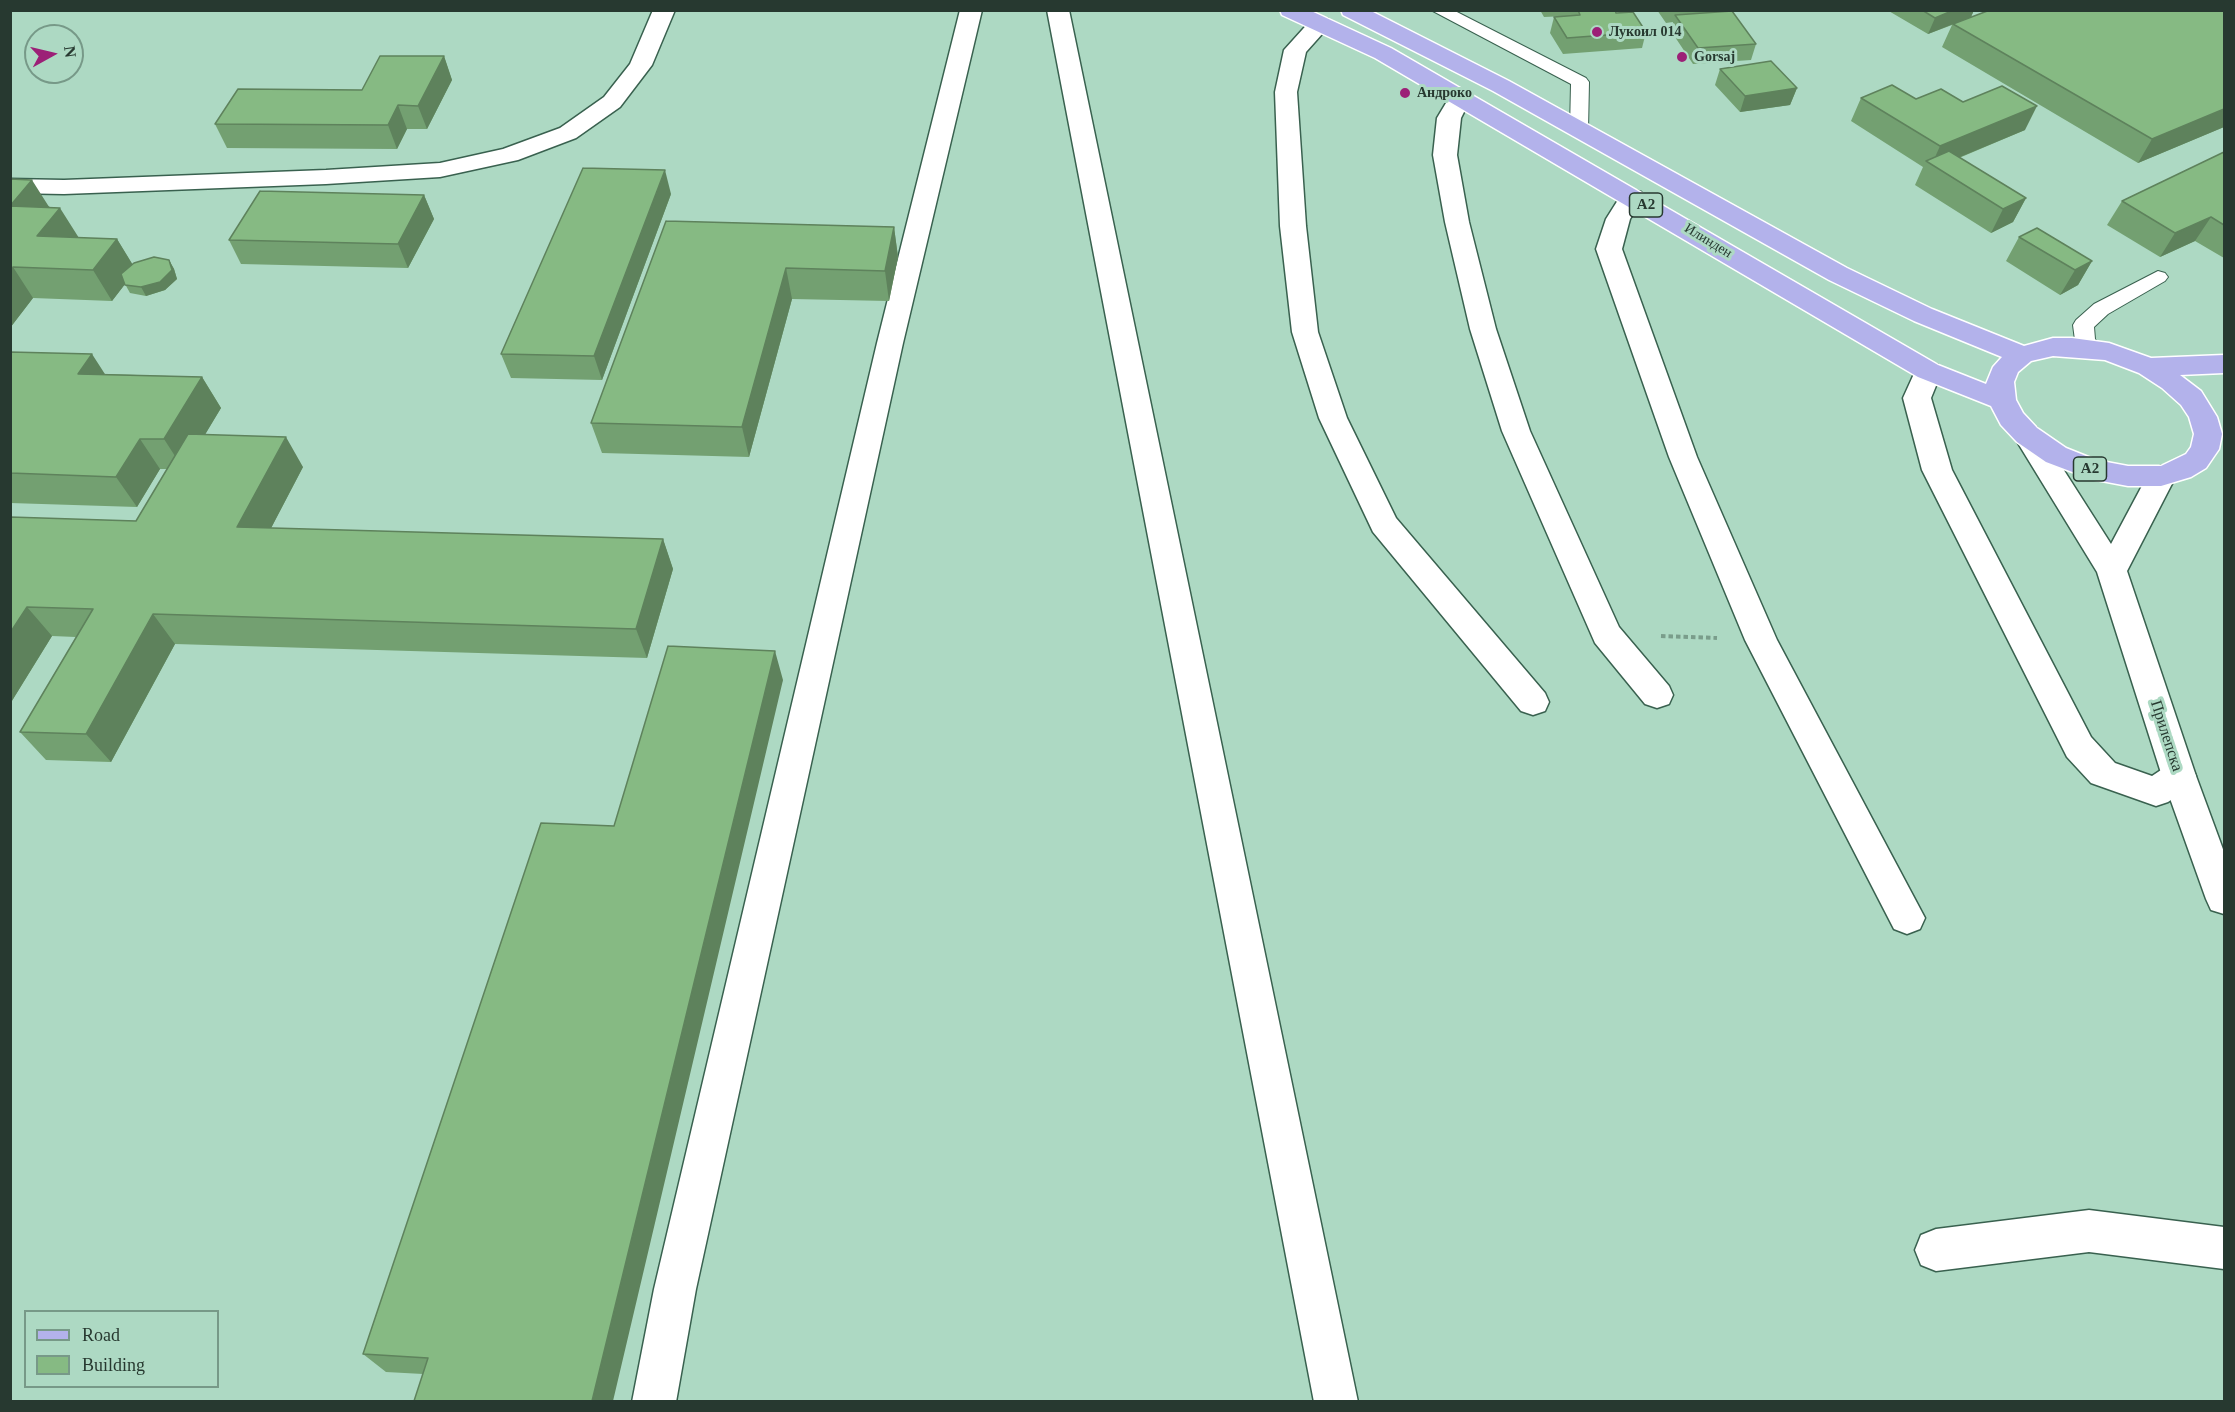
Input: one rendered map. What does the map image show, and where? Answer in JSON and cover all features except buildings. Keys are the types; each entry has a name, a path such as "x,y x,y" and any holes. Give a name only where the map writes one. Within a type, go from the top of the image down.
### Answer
{"main road":[{"name":"Илинден","path":"1290,10 1383,53 1632,196 1928,372 2002,400"},
{"name":"A2","path":"1351,10 1472,71 1579,129 1838,274 1923,315 2022,355 2053,347 2091,348 2125,357 2149,367 2191,398 2216,432 2196,461 2181,470 2161,476 2128,476 2091,469 2055,455 2027,435 2010,418 2002,400"},
{"path":"2002,400 2000,382 2007,367 2022,355"},
{"name":"A2","path":"2149,367 2224,364"}],"street":[{"path":"10,186 64,187 440,170 510,155 568,133 612,102 641,65 664,10"},
{"path":"654,1401 675,1289 887,355 971,10"},
{"path":"1058,10 1336,1401"},
{"path":"1320,24 1295,50 1286,92 1293,226 1305,332 1333,418 1384,524 1533,702"},
{"path":"1460,98 1449,118 1445,155 1457,222 1483,329 1516,431 1582,585 1606,634 1657,695"},
{"path":"1632,196 1618,219 1610,249 1683,457 1761,640 1907,918"},
{"path":"1928,372 1917,398 1937,470 2079,747 2103,773 2156,792 2179,776"},
{"name":"Прилепска","path":"2027,435 2112,571 2179,776 2224,899"},
{"path":"2112,571 2161,476"},
{"path":"1936,1250 2089,1231 2224,1248"}],"lane":[{"path":"1439,10 1580,82 1579,129"},
{"path":"2091,348 2085,340 2083,325 2101,309 2158,277"}],"path":[{"path":"1606,634 1761,640"}],"place":[{"name":"Лукоил 014","path":"1597,32"},
{"name":"Gorsaj","path":"1682,57"},
{"name":"Андроко","path":"1405,93"}]}
